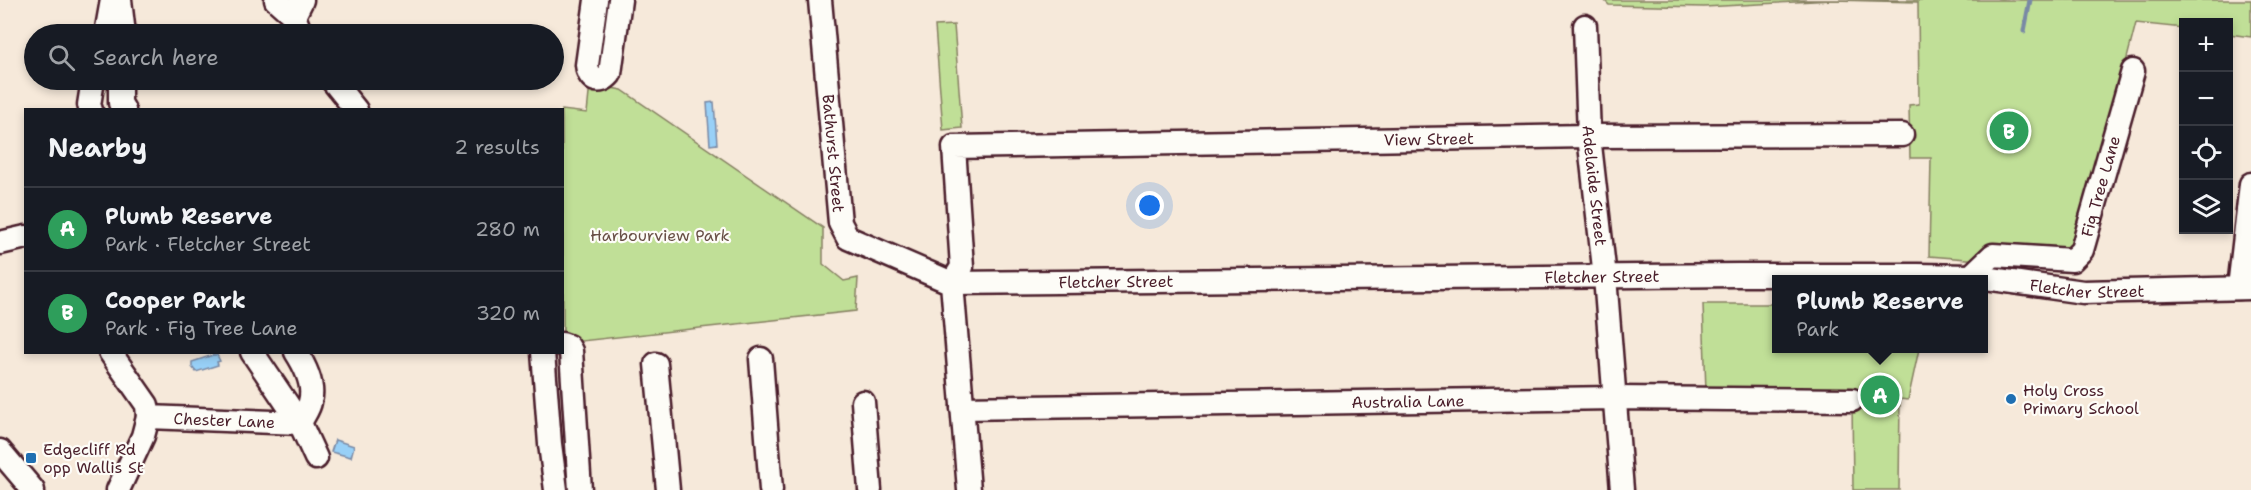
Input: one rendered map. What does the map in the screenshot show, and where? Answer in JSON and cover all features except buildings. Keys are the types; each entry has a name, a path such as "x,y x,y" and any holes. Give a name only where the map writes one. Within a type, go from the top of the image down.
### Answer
{"street":[{"path":"108,24 112,0"},
{"path":"120,0 123,24"},
{"path":"276,0 299,17"},
{"path":"596,0 587,65 591,79 596,81 610,74 620,0"},
{"name":"Bathurst Street","path":"820,0 840,223 848,238 952,283"},
{"name":"Adelaide Street","path":"1585,26 1589,136 1605,277 1622,490"},
{"name":"Fig Tree Lane","path":"1972,275 1993,255 2072,260 2082,250 2133,71"},
{"path":"90,108 91,90"},
{"path":"120,90 120,103 123,108"},
{"path":"340,90 354,108"},
{"name":"View Street","path":"952,283 962,267 954,147 1589,136 1902,135"},
{"path":"2245,288 2251,184"},
{"path":"0,243 24,237"},
{"name":"Fletcher Street","path":"952,283 1772,275"},
{"name":"Fletcher Street","path":"1988,278 2083,292 2245,288"},
{"path":"952,283 969,490"},
{"path":"564,345 571,351 580,490"},
{"path":"111,354 147,405 148,417 143,436 118,490"},
{"path":"253,354 300,423 316,458"},
{"path":"297,354 310,381 311,401 300,423"},
{"path":"543,354 556,490"},
{"path":"761,359 771,490"},
{"path":"656,364 668,490"},
{"name":"Australia Lane","path":"962,408 1615,398 1852,400"},
{"path":"863,402 870,490"},
{"name":"Chester Lane","path":"148,417 300,423"},
{"path":"0,452 33,490"}],"green space":[{"path":"1604,0 1833,0 1704,7 1609,5"},
{"path":"1833,0 2251,0 2251,37 2233,35 2233,18 2179,18 2179,28 2136,23 2081,238 2071,251 1980,260 1929,256 1931,158 1910,158 1909,105 1919,104 1918,2"},
{"path":"954,25 962,128 943,130 935,26"},
{"name":"Harbourview Park","path":"590,84 622,90 823,228 823,264 844,281 858,278 856,311 564,343 564,110 587,113"},
{"path":"1703,304 1772,304 1772,353 1918,353 1908,400 1900,399 1899,490 1853,490 1852,400 1706,392"}],"water":[{"path":"714,102 717,144 710,145 707,103"},
{"path":"217,355 220,361 217,362 218,365 196,372 192,367 192,362"},
{"path":"335,440 354,446 351,457 331,452"}],"waterway":[{"path":"2024,31 2030,0"}],"place":[{"name":"Cooper Park","path":"2009,131"},
{"name":"Plumb Reserve","path":"1880,395"},
{"name":"Holy Cross Primary School","path":"2011,399"},
{"name":"Edgecliff Rd opp Wallis St","path":"31,458"}]}
